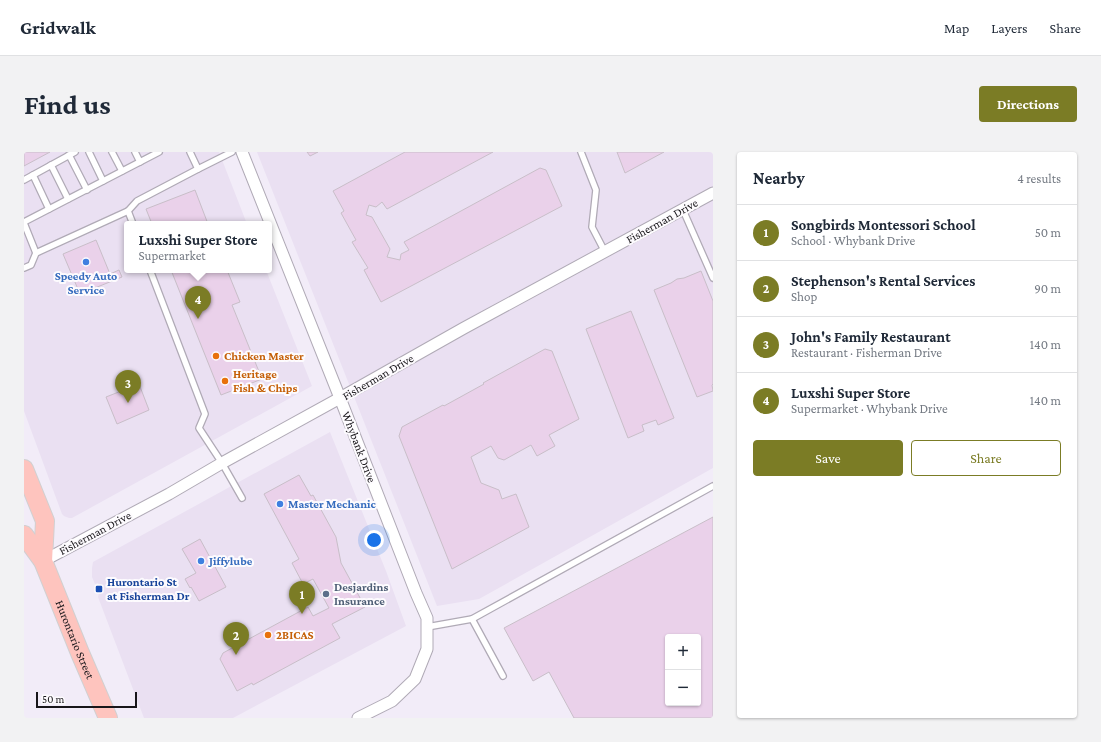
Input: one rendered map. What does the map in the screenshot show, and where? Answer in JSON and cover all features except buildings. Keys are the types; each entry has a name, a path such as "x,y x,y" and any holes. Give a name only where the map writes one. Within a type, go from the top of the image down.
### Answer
{"main road":[{"name":"Hurontario Street","path":"24,469 45,521 44,561"},
{"name":"Hurontario Street","path":"24,535 44,561 80,653 108,718"}],"street":[{"name":"Whybank Drive","path":"242,152 269,221"},
{"name":"Fisherman Drive","path":"44,561 169,494 464,328 713,193"},
{"name":"Whybank Drive","path":"272,227 416,593 428,618 427,649 415,679 392,701 358,718"}],"lane":[{"path":"89,152 103,181"},
{"path":"112,152 122,171"},
{"path":"135,152 140,162"},
{"path":"190,152 198,169"},
{"path":"24,268 31,264 36,253 128,211 137,201 232,152"},
{"path":"581,152 596,190 592,227 605,252"},
{"path":"36,253 24,223 157,153"},
{"path":"24,180 72,154 87,190"},
{"path":"51,165 68,199"},
{"path":"33,175 50,209"},
{"path":"683,210 713,278"},
{"path":"128,211 131,221"},
{"path":"151,273 205,414 199,428 222,463 242,498"},
{"path":"427,627 472,619 713,486"},
{"path":"472,619 503,676"}],"shaded area":[{"path":"24,152 219,152 246,221 124,221 124,273 267,273 312,386 72,518 62,514 24,411"},
{"path":"257,152 713,152 713,468 479,599 437,606"},
{"path":"330,432 386,571 406,626 233,718 144,718 98,597 99,593 102,591 98,583 95,584 92,577 93,562"}],"place":[{"name":"Speedy Auto Service","path":"86,262"},
{"name":"Luxshi Super Store","path":"198,319"},
{"name":"Chicken Master","path":"216,356"},
{"name":"Heritage Fish & Chips","path":"225,381"},
{"name":"John's Family Restaurant","path":"128,403"},
{"name":"Master Mechanic","path":"280,504"},
{"name":"Jiffylube","path":"201,561"},
{"name":"Hurontario St at Fisherman Dr","path":"99,589"},
{"name":"Desjardins Insurance","path":"326,594"},
{"name":"Songbirds Montessori School","path":"302,614"},
{"name":"2BICAS","path":"268,635"},
{"name":"Stephenson's Rental Services","path":"236,655"}]}
